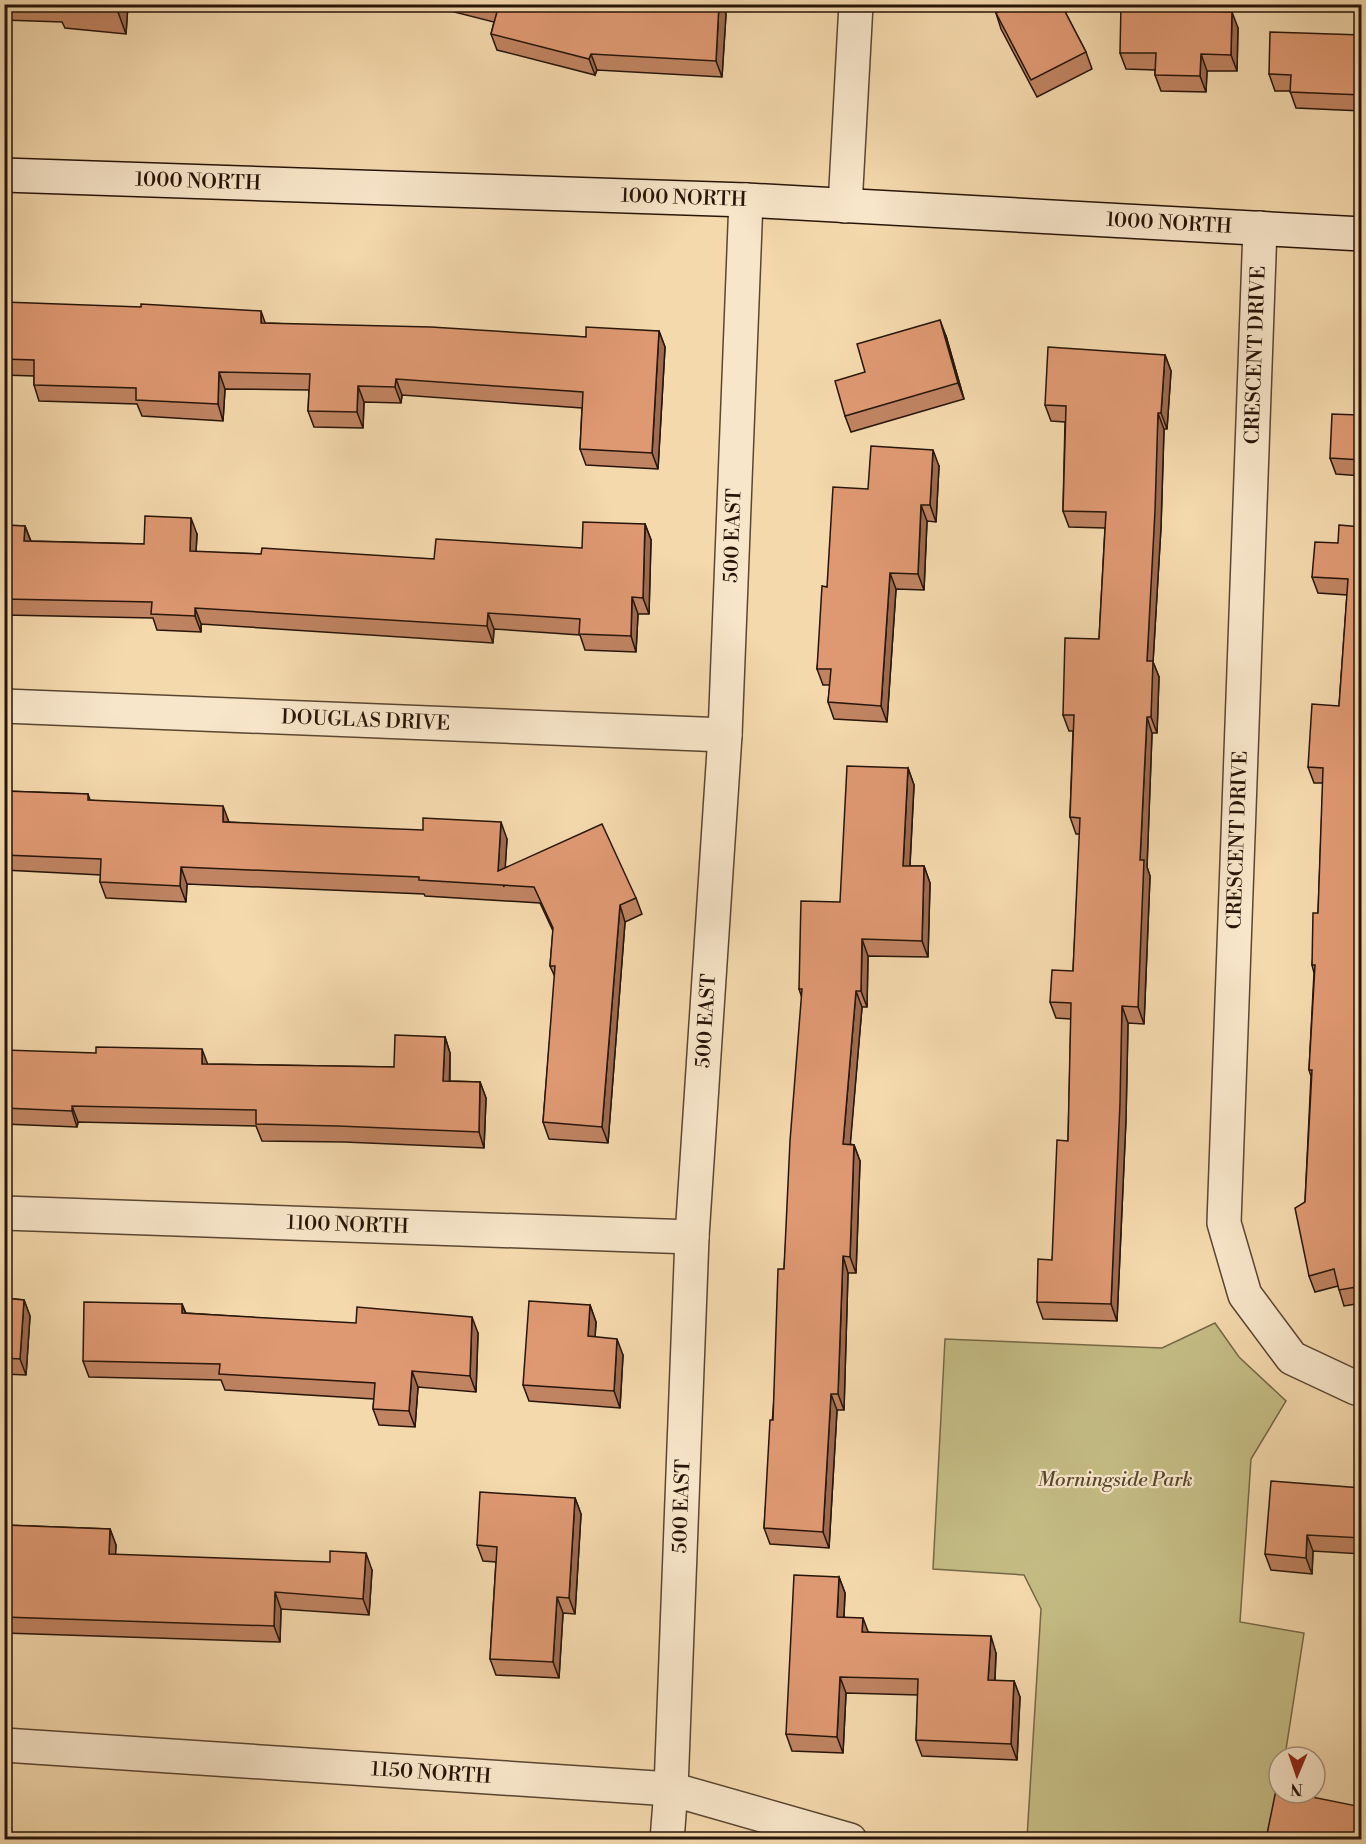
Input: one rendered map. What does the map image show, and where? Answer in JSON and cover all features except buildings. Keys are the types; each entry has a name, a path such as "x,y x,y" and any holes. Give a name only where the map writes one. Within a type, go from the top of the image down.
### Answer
{"street":[{"path":"845,206 856,4"},
{"name":"1000 NORTH","path":"4,175 746,200 1362,234"},
{"name":"500 EAST","path":"667,1839 671,1789 692,1238 724,735 746,200"},
{"name":"CRESCENT DRIVE","path":"1260,228 1224,1223 1245,1295 1292,1358 1356,1388 1362,1388"},
{"name":"DOUGLAS DRIVE","path":"4,706 724,735"},
{"name":"1100 NORTH","path":"4,1212 692,1238"},
{"name":"1150 NORTH","path":"4,1745 671,1789 850,1839"}],"green space":[{"name":"Morningside Park","path":"1215,1323 1239,1357 1286,1401 1251,1459 1240,1622 1304,1633 1287,1745 1267,1745 1267,1805 1274,1805 1266,1839 1027,1838 1041,1609 1024,1575 933,1569 945,1339 1162,1348"}]}
